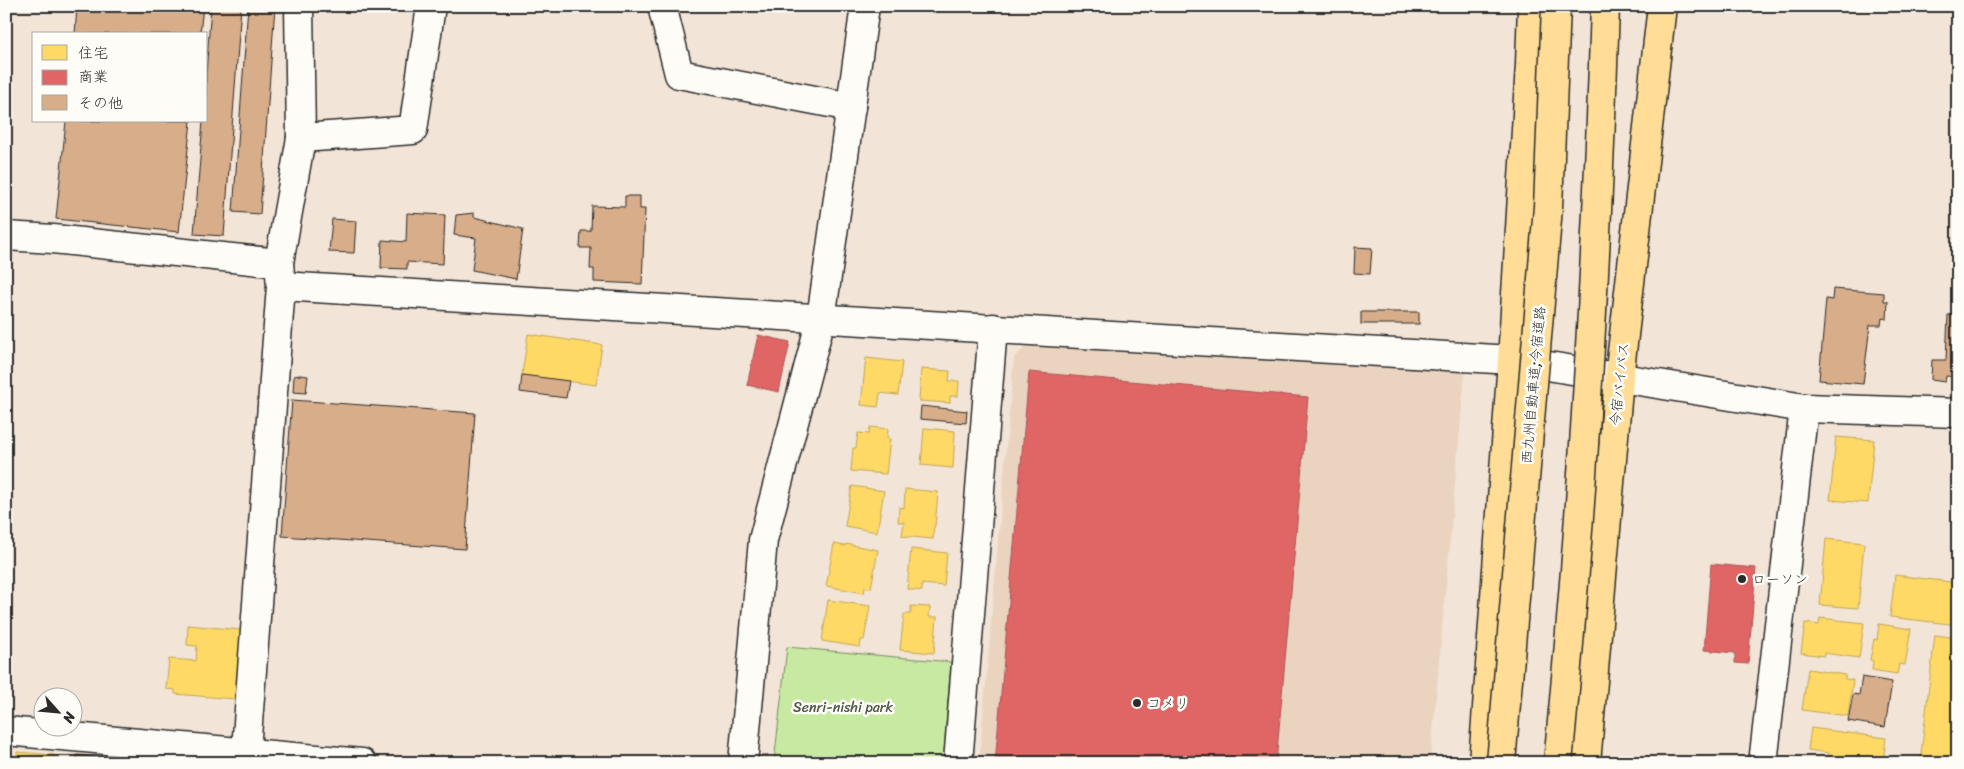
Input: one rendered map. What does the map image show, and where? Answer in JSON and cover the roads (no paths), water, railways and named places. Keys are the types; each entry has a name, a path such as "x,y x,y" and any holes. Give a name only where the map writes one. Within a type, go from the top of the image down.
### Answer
{"highway":[{"path":"1484,763 1512,360 1532,6"},
{"name":"西九州自動車道;今宿道路","path":"1501,763 1548,207 1556,6"},
{"path":"1558,763 1568,653 1598,211 1605,6"},
{"name":"今宿バイパス","path":"1586,763 1619,378 1662,6"}],"street":[{"path":"245,758 280,274 300,138 299,6"},
{"path":"300,138 414,130 431,6"},
{"path":"662,6 679,74 851,106"},
{"path":"743,763 763,540 822,319 865,6"},
{"path":"6,236 53,238 280,274 822,319 1512,360 1804,408 1958,413"},
{"path":"958,763 993,328"},
{"path":"1763,763 1804,408"},
{"path":"6,730 245,758 362,763"}],"place":[{"name":"ローソン","path":"1742,579"},
{"name":"コメリ","path":"1137,703"}],"park label":[{"name":"Senri-nishi park","path":"843,707"}]}
